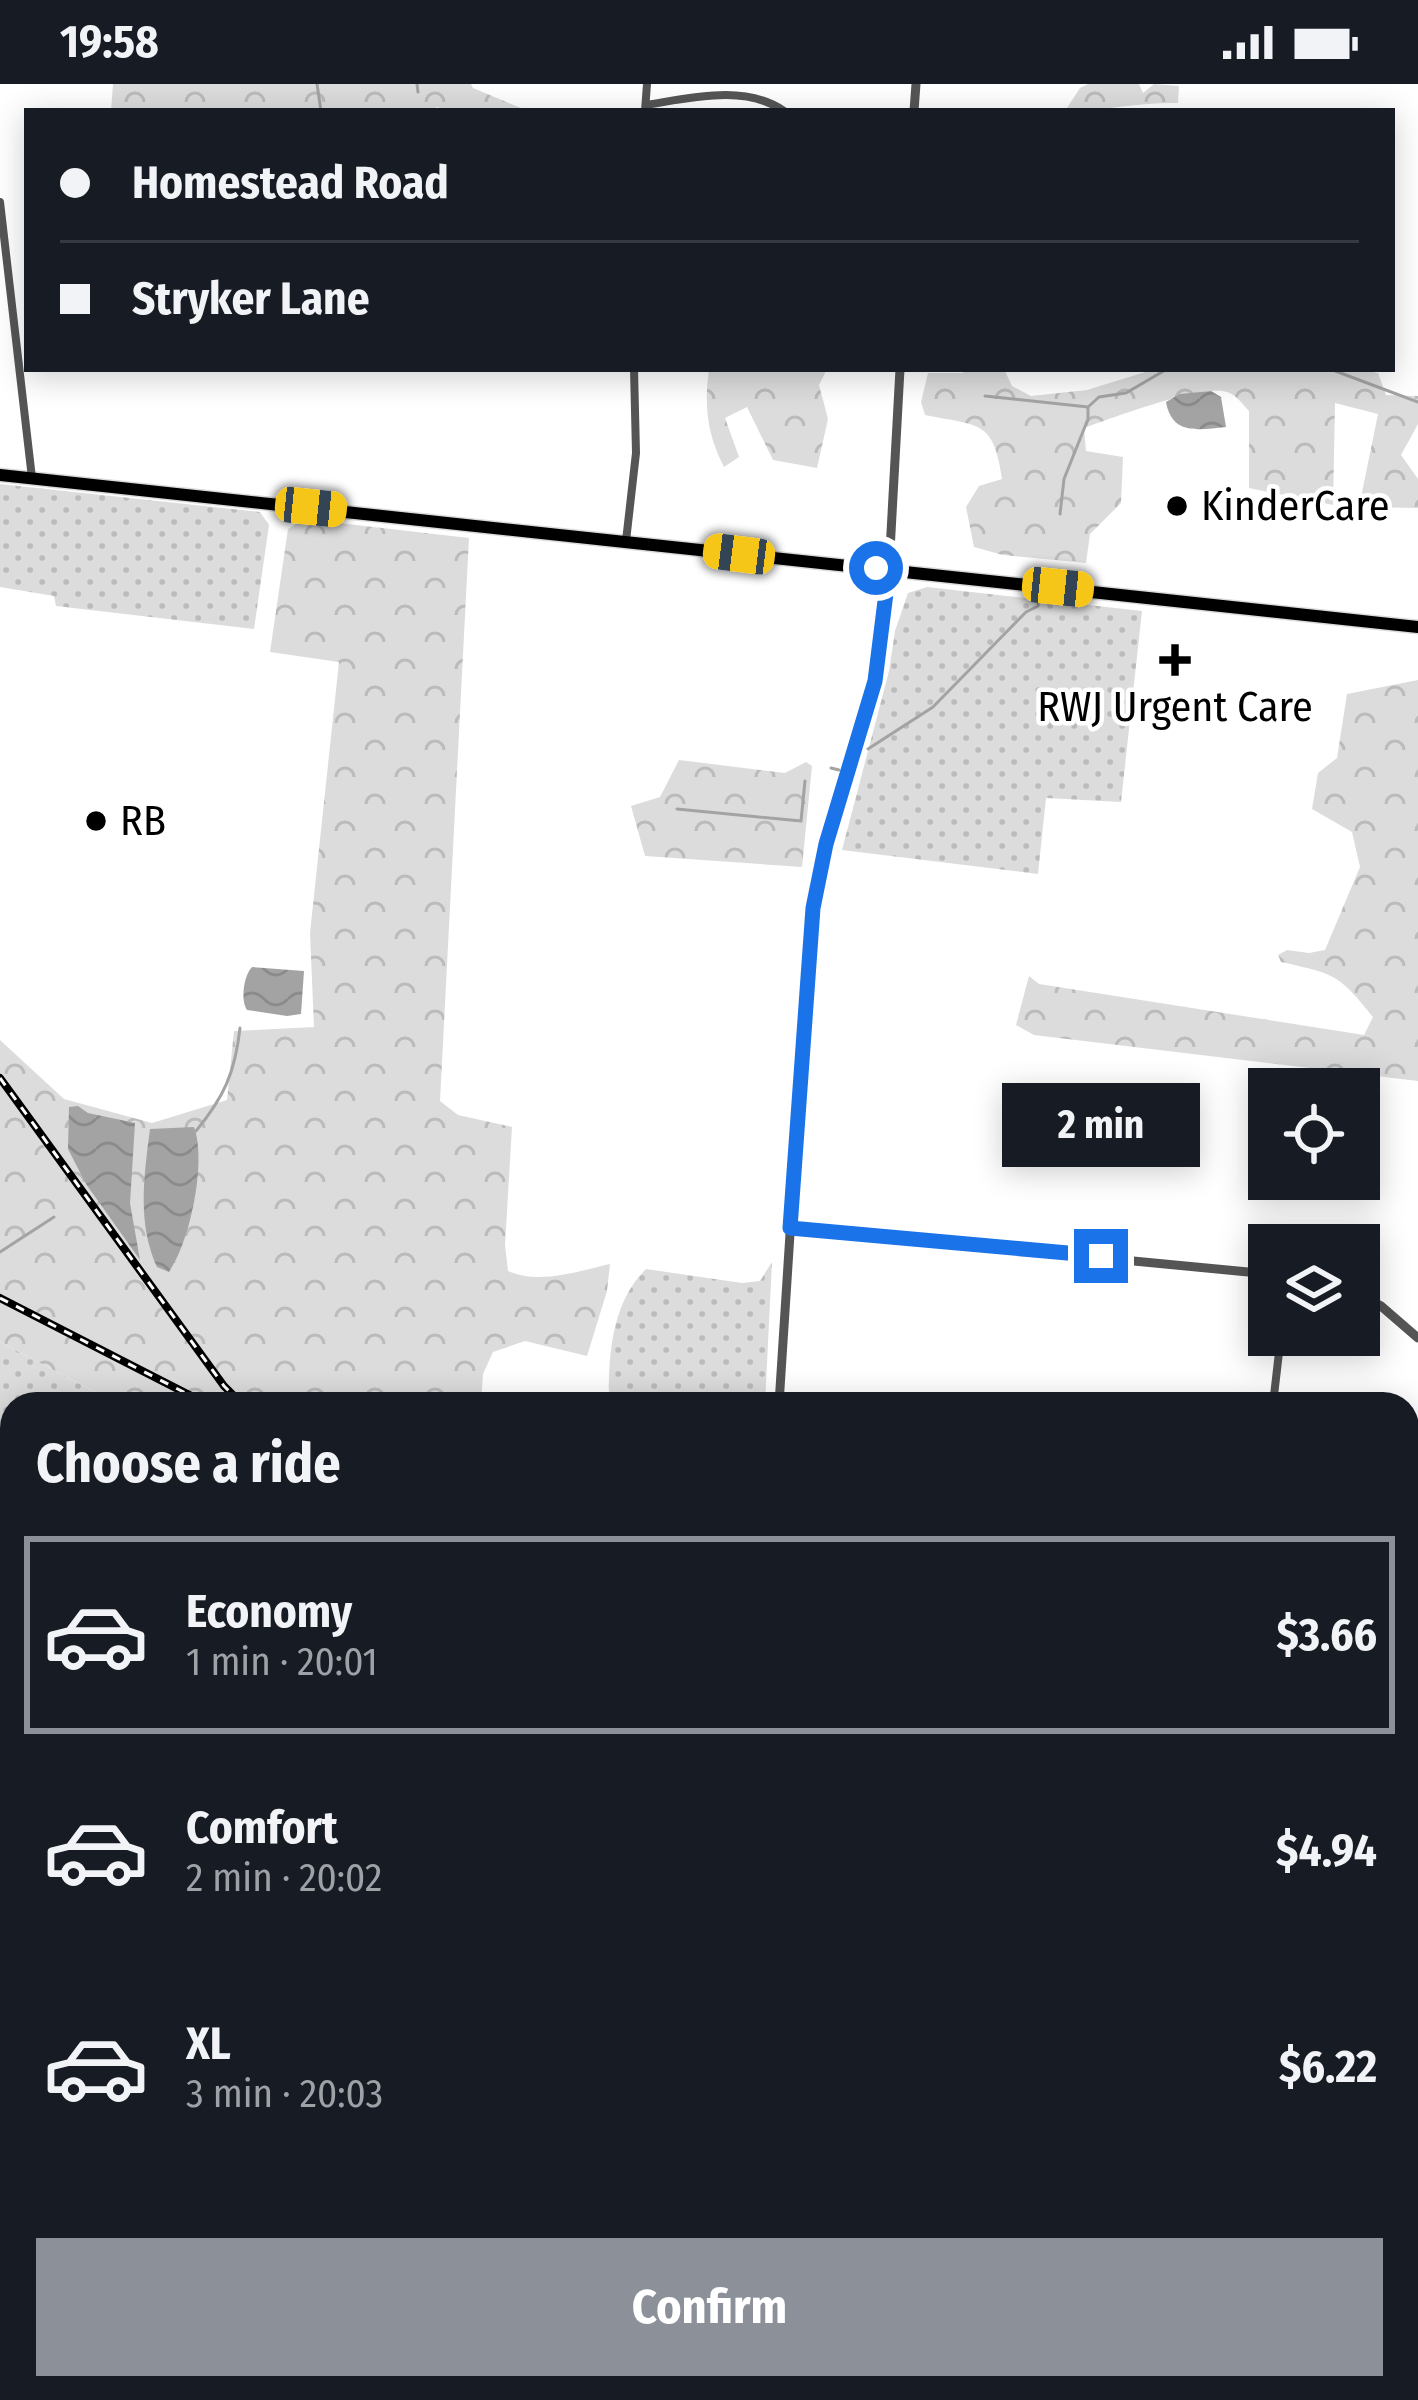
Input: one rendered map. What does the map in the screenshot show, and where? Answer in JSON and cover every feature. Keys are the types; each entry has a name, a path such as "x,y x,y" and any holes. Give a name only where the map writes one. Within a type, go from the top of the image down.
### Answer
{"main road":[{"path":"0,475 1418,627"}],"street":[{"path":"647,84 646,108 742,91 779,108"},
{"path":"0,202 32,478"},
{"path":"626,541 636,453 634,372"},
{"path":"779,1392 813,908 826,844 875,681 889,569 900,372"},
{"path":"790,1228 1248,1272"},
{"path":"1380,1305 1418,1338"},
{"path":"1275,1392 1279,1356"}],"green space":[{"path":"113,84 471,84 521,108 437,107 111,108"},
{"path":"1139,84 1143,93 1154,84 1179,86 1178,103 1067,108 1080,88"},
{"path":"709,372 826,372 819,385 828,419 817,468 773,460 747,407 725,418 739,457 724,467 708,420"},
{"path":"1005,372 1012,386 1031,396 1087,390 1145,372 1378,373 1386,395 1418,396 1418,424 1401,455 1418,479 1418,508 1359,507 1378,414 1335,403 1333,505 1249,488 1249,411 1231,393 1215,391 1157,403 1084,428 1086,451 1123,457 1121,503 1090,534 1086,563 1003,555 974,547 966,507 979,486 1002,479 994,445 971,424 925,415 921,402 928,373"},
{"path":"0,484 260,512 269,525 254,629 56,606 54,596 0,587"},
{"path":"304,519 469,538 440,1101 458,1115 512,1127 505,1245 508,1271 546,1277 610,1264 607,1291 587,1356 525,1341 493,1352 483,1374 482,1392 95,1392 0,1342 0,1040 64,1099 152,1123 227,1100 234,1031 314,1027 310,933 339,662 270,652 288,529"},
{"path":"927,587 1142,611 1121,802 1046,798 1038,874 842,850 895,631 908,593"},
{"path":"1418,680 1418,1081 1380,1076 1380,1068 1309,1068 1034,1035 1016,1025 1029,976 1039,984 1364,1035 1373,1017 1342,983 1281,962 1278,955 1287,950 1325,950 1360,867 1352,832 1312,809 1318,773 1337,758 1347,694"},
{"path":"679,760 785,773 806,762 812,766 802,867 645,856 631,806 660,797"},
{"path":"772,1262 766,1392 609,1392 619,1315 646,1269 742,1283 760,1281"},
{"path":"0,1342 95,1392 0,1392"}],"water":[{"path":"1211,391 1221,397 1226,427 1187,428 1169,413 1166,402 1180,394"},
{"path":"252,967 304,971 301,1014 247,1010 244,988"},
{"path":"78,1106 88,1113 135,1123 130,1203 140,1260 86,1184 68,1149 69,1107"},
{"path":"194,1127 199,1160 194,1201 184,1242 169,1272 157,1267 144,1216 150,1129"}],"waterway":[{"path":"317,84 321,108"},
{"path":"417,84 418,92"},
{"path":"985,396 1088,407 1099,397 1126,393 1162,372"},
{"path":"1338,372 1418,402"},
{"path":"1060,514 1064,479 1088,408"},
{"path":"868,749 933,707 1026,612 1038,606 1039,596"},
{"path":"831,768 839,770"},
{"path":"677,809 801,821 805,781"},
{"path":"196,1131 227,1084 240,1028"},
{"path":"0,1252 54,1217"}],"railway":[{"path":"0,1078 230,1392"},
{"path":"0,1298 184,1392"}],"place":[{"name":"KinderCare","path":"1177,506"},
{"name":"RWJ Urgent Care","path":"1175,660"},
{"name":"RB","path":"96,821"}],"route":[{"path":"876,568 889,569 875,681 826,844 813,908 790,1228 1101,1256"}]}
